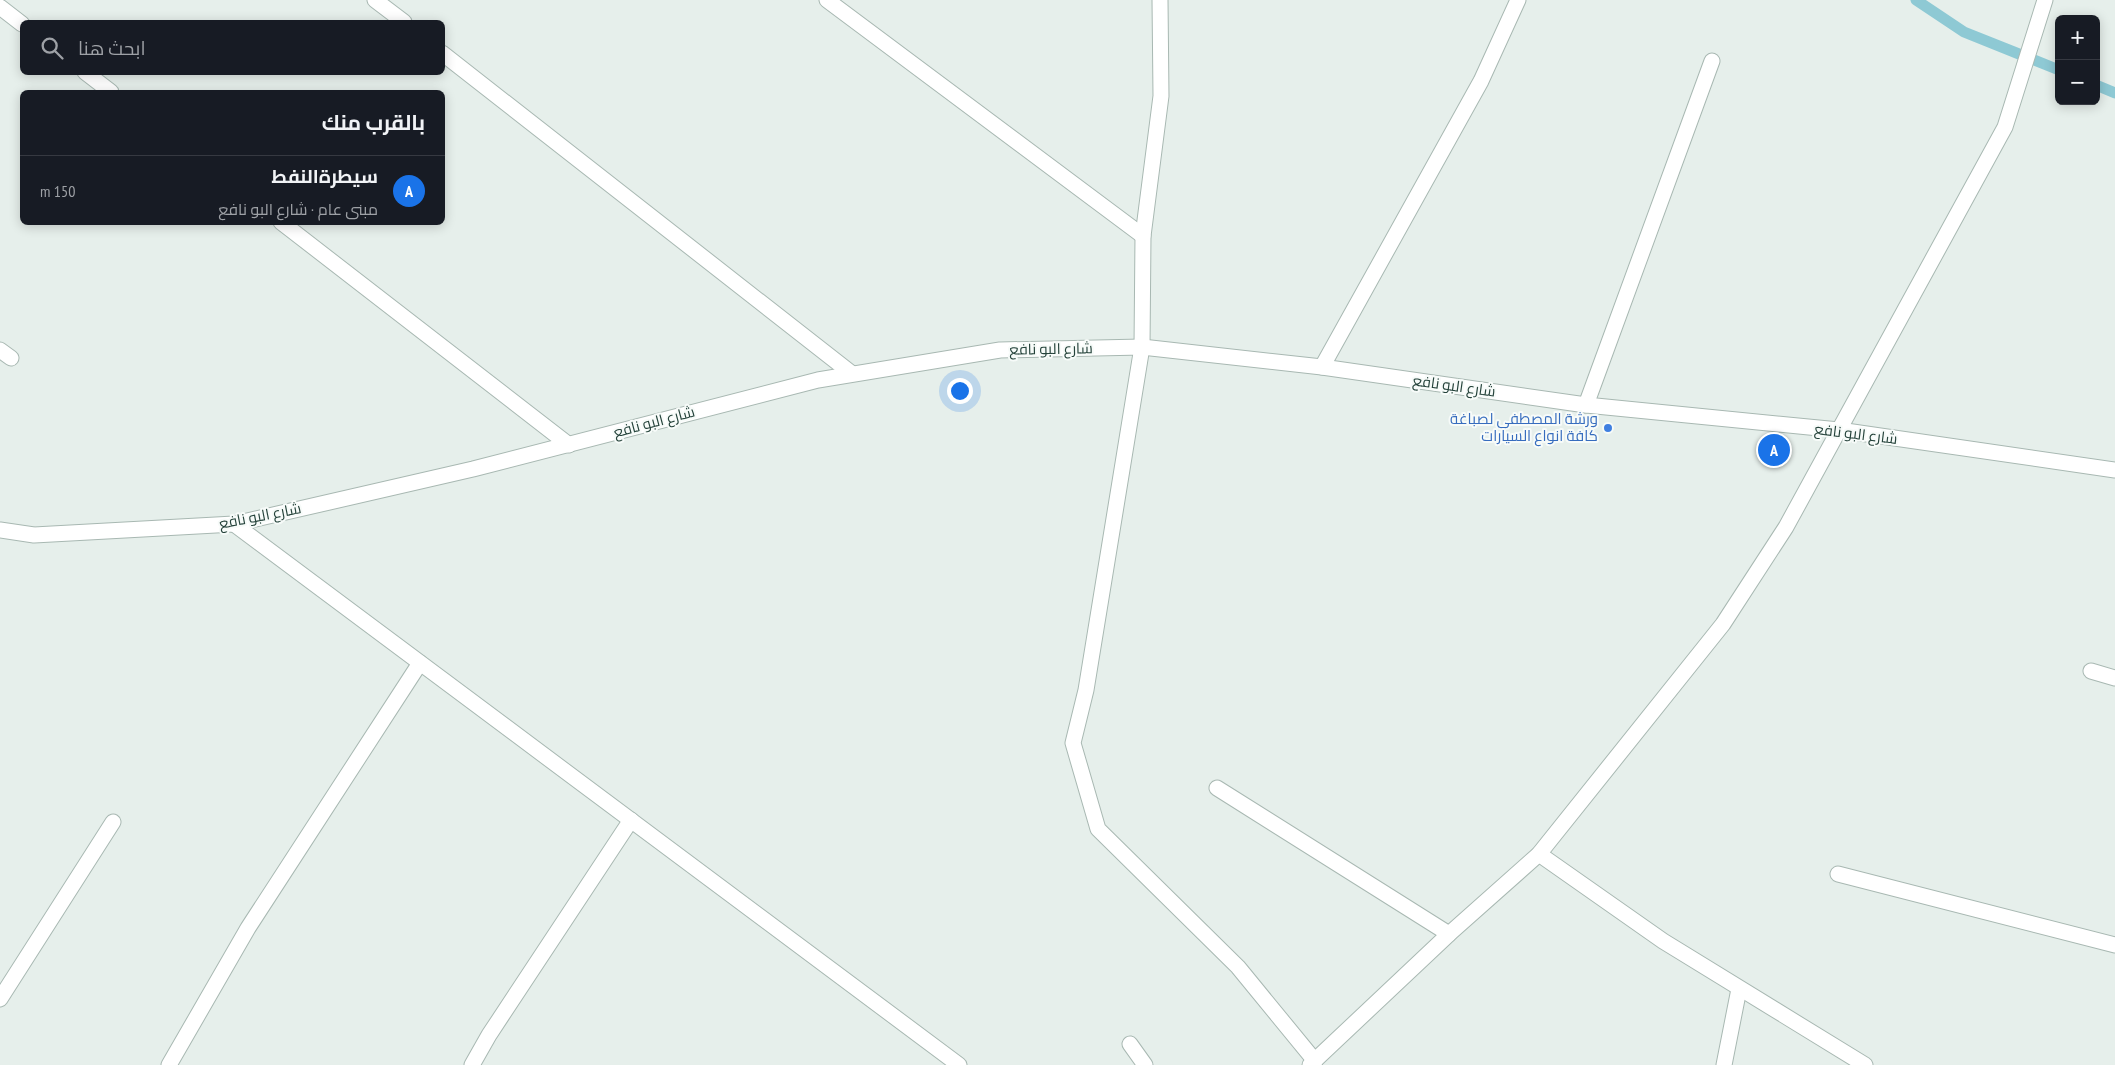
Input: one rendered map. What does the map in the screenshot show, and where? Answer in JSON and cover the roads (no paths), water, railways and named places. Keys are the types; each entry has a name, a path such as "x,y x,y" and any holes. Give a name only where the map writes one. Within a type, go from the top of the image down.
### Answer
{"street":[{"path":"375,0 401,20"},
{"path":"827,0 1143,236"},
{"path":"1160,0 1161,96 1143,236 1142,347 1086,690 1073,743 1098,829 1238,967 1312,1063 1449,934 1539,854 1723,624 1786,527 2005,127 2045,0"},
{"path":"1322,366 1480,81 1518,0"},
{"path":"0,7 20,22"},
{"path":"445,55 851,373"},
{"path":"1586,405 1712,61"},
{"path":"89,75 108,90"},
{"path":"284,225 569,444"},
{"name":"شارع البو نافع","path":"0,530 34,535 234,524 474,469 851,373 1000,350 1142,347 1322,366 1586,405 1840,430 2115,470"},
{"path":"234,524 959,1065"},
{"path":"169,1065 248,928 420,663"},
{"path":"2091,671 2115,678"},
{"path":"1217,788 1449,934"},
{"path":"472,1065 489,1035 631,820"},
{"path":"0,999 113,822"},
{"path":"1539,854 1663,941 1865,1065"},
{"path":"1838,874 2115,945"},
{"path":"1724,1065 1739,989"},
{"path":"1130,1044 1145,1065"}],"waterway":[{"path":"1916,0 1964,32 2055,68"},
{"path":"2100,87 2115,93"}],"place":[{"name":"ورشة المصطفى لصباغة كافة انواع السيارات","path":"1608,428"},
{"name":"سيطرةالنفط","path":"1774,450"}]}
